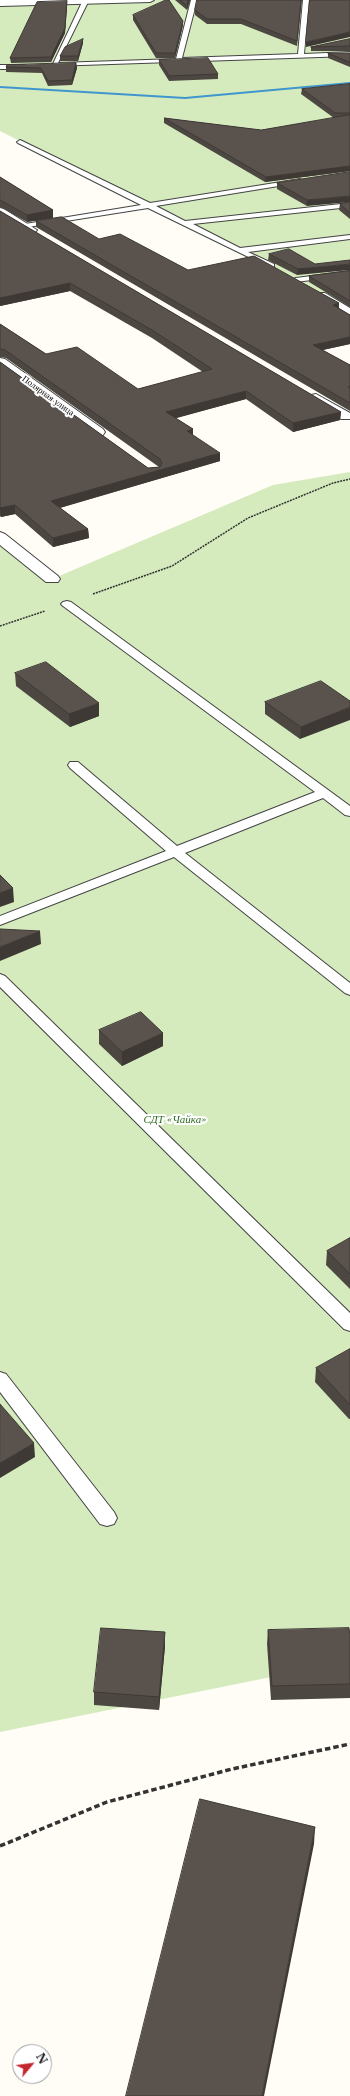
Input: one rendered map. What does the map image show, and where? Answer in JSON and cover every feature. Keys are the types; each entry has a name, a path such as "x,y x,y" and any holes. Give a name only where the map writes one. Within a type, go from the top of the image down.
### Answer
{"street":[{"path":"0,3 150,0"},
{"path":"0,211 45,238"},
{"path":"6,230 24,226"},
{"name":"Полярная улица","path":"0,362 109,440"},
{"path":"305,392 346,416"},
{"path":"0,537 52,579"}],"lane":[{"path":"179,60 194,0"},
{"path":"301,53 306,0"},
{"path":"54,65 85,1"},
{"path":"301,53 308,48"},
{"path":"46,66 301,53 350,54"},
{"path":"0,68 31,66"},
{"path":"20,142 275,268"},
{"path":"24,226 304,180"},
{"path":"183,223 350,205"},
{"path":"241,250 350,237"},
{"path":"349,311 293,278 350,273"},
{"path":"67,604 350,812"},
{"path":"74,765 175,851 350,990"},
{"path":"0,921 324,793"},
{"path":"0,979 350,1324"},
{"path":"0,1379 107,1518"}],"path":[{"path":"0,626 67,604 172,566 248,518 333,483 350,479"},
{"path":"0,1846 107,1802 232,1769 350,1744"}],"green space":[{"path":"0,0 350,0 350,312 296,280 0,131"},
{"name":"СДТ «Чайка»","path":"350,472 350,1661 0,1732 0,537 52,579 273,485"}],"building":[{"path":"169,0 183,21 175,53 156,53 133,15"},
{"path":"180,0 188,0 187,5"},
{"path":"197,0 301,0 297,41 241,19 207,19 195,10"},
{"path":"310,0 350,0 350,32 306,42"},
{"path":"67,1 65,28 51,57 10,58 37,2"},
{"path":"83,39 78,56 60,56 65,47"},
{"path":"350,39 350,46 311,47"},
{"path":"328,53 350,53 350,62"},
{"path":"208,58 218,74 169,76 159,60"},
{"path":"76,63 72,80 48,81 41,68 6,67 7,65"},
{"path":"350,84 350,113 335,113 302,89"},
{"path":"350,115 350,166 266,177 164,118 261,130"},
{"path":"350,172 350,196 307,200 277,183"},
{"path":"0,177 53,210 27,215 0,200"},
{"path":"350,202 350,213 340,204"},
{"path":"0,211 341,412 293,423 246,391 166,412 193,429 187,431 220,453 51,501 88,529 53,538 15,505 0,508 0,362 148,468 160,467 162,463 160,459 5,350 0,349 0,324 46,354 77,347 138,389 212,369 152,330 70,283 0,298"},
{"path":"62,217 99,239 120,234 188,270 254,256 339,303 333,305 350,315 350,337 313,345 350,365 350,386 348,387 350,388 350,403 36,221"},
{"path":"289,249 315,264 350,260 350,264 298,269 269,254"},
{"path":"350,271 350,301 309,276"},
{"path":"46,662 99,703 69,714 15,673"},
{"path":"321,681 350,701 350,707 301,727 265,702"},
{"path":"0,875 13,888 0,893"},
{"path":"0,929 40,931 0,947"},
{"path":"141,1012 163,1033 122,1052 99,1030"},
{"path":"350,1238 350,1274 327,1251"},
{"path":"350,1349 350,1405 316,1368"},
{"path":"0,1404 34,1443 0,1463"},
{"path":"101,1628 165,1632 159,1697 94,1692"},
{"path":"349,1628 350,1684 272,1686 268,1630"},
{"path":"200,1799 315,1827 262,2096 126,2096"}],"waterway":[{"path":"0,87 185,98 350,83"}]}
